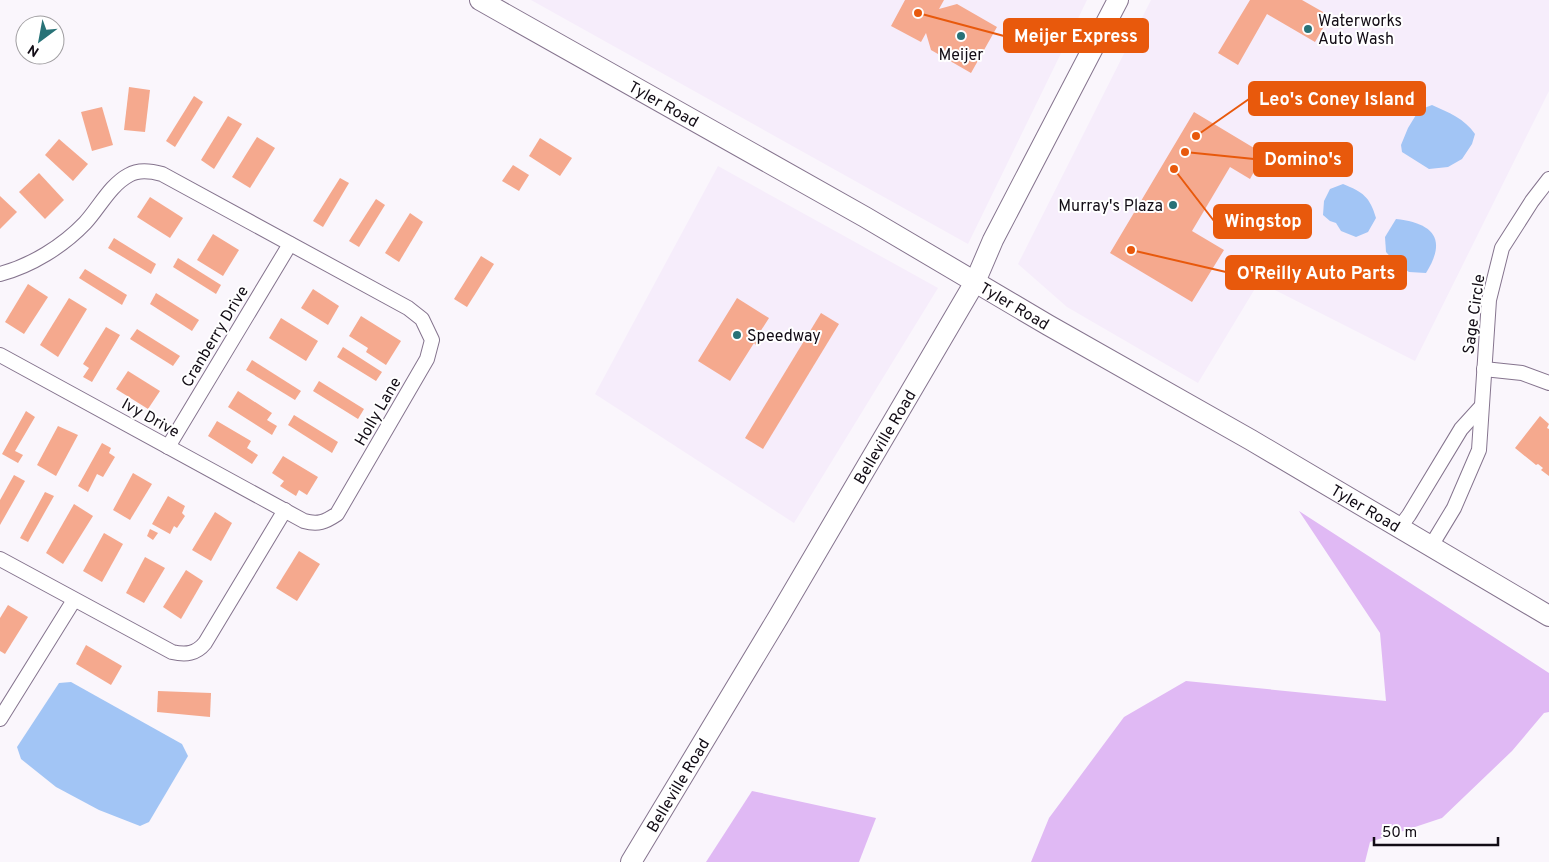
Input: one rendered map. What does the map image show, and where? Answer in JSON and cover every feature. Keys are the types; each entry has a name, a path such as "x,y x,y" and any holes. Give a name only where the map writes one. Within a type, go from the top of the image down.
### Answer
{"street":[{"name":"Tyler Road","path":"480,0 866,217 1048,325 1251,440 1549,616"},
{"name":"Belleville Road","path":"631,862 779,616 975,282 994,240 1118,0"},
{"name":"Holly Lane","path":"0,274 22,266 66,240 85,224 121,180 130,174 152,171 162,174 408,308 422,319 432,340 427,359 337,514 327,521 313,524 285,510"},
{"name":"Sage Circle","path":"1431,546 1454,508 1479,450 1489,300 1502,248 1549,179"},
{"name":"Cranberry Drive","path":"168,446 290,244"},
{"name":"Ivy Drive","path":"0,355 285,510"},
{"path":"1484,369 1522,373 1549,383"},
{"path":"1400,528 1461,429 1481,407"},
{"path":"0,559 172,652 183,655 193,653 205,643 285,510"},
{"path":"0,720 74,600"}],"shaded area":[{"path":"531,0 1087,0 968,244"},
{"path":"1151,0 1549,0 1549,91 1415,361 1259,282 1198,383 1067,307 1018,264"},
{"path":"718,166 938,288 794,523 595,394"},
{"path":"1299,511 1549,673 1549,712 1544,713 1512,751 1442,818 1370,842 1365,862 1031,862 1049,818 1124,717 1186,681 1386,701 1380,633"},
{"path":"752,791 876,818 859,862 706,862"}],"water":[{"path":"1432,105 1461,120 1475,134 1472,144 1462,159 1448,167 1429,169 1402,152 1401,145 1408,128 1419,110"},
{"path":"1343,184 1365,196 1376,218 1368,232 1356,237 1341,231 1336,223 1323,215 1324,201 1330,189"},
{"path":"1396,219 1419,224 1433,234 1436,250 1433,261 1426,273 1409,272 1396,263 1386,252 1385,237"},
{"path":"71,682 182,744 188,756 149,822 140,826 99,810 56,787 21,759 17,747 59,683"}],"building":[{"path":"905,0 944,0 939,9 957,4 997,27 971,73 931,50 926,33 921,42 891,26"},
{"name":"Waterworks Auto Wash","path":"1250,0 1302,0 1330,16 1315,42 1267,14 1238,65 1218,53"},
{"path":"129,87 150,90 145,132 124,130"},
{"path":"194,96 203,102 175,147 166,141"},
{"path":"102,107 113,145 92,151 81,112"},
{"name":"Murray's Plaza","path":"1194,112 1264,154 1250,179 1230,167 1192,231 1224,250 1192,302 1110,253"},
{"path":"228,116 242,124 214,169 201,160"},
{"path":"257,137 275,148 250,188 232,177"},
{"path":"540,138 572,158 560,176 529,156"},
{"path":"59,139 88,164 73,181 45,155"},
{"path":"513,165 529,175 519,191 502,181"},
{"path":"39,173 64,200 45,219 19,192"},
{"path":"340,178 349,183 323,227 313,221"},
{"path":"0,196 17,212 0,229"},
{"path":"150,197 183,218 170,238 137,217"},
{"path":"376,199 385,205 359,247 349,241"},
{"path":"410,213 423,222 399,262 385,253"},
{"path":"213,234 239,250 223,276 197,260"},
{"path":"114,238 156,264 151,274 108,248"},
{"path":"481,256 494,264 467,307 454,299"},
{"path":"178,258 221,285 216,294 173,267"},
{"path":"85,269 127,295 122,305 79,278"},
{"path":"28,284 48,297 24,334 5,322"},
{"path":"313,289 339,306 328,325 301,308"},
{"path":"156,293 199,320 192,331 150,304"},
{"path":"69,298 87,309 58,357 40,345"},
{"path":"737,298 769,318 760,332 763,334 756,345 754,343 730,381 698,361"},
{"path":"821,313 839,324 763,449 745,438"},
{"path":"361,316 401,341 386,365 366,352 368,348 349,336"},
{"path":"281,318 318,341 306,361 269,338"},
{"path":"106,327 120,335 92,382 83,377 89,368 83,364"},
{"path":"137,329 180,356 173,366 130,339"},
{"path":"343,347 382,372 376,381 337,357"},
{"path":"252,360 301,391 295,400 246,370"},
{"path":"128,371 160,391 148,409 116,389"},
{"path":"319,381 364,409 358,419 313,391"},
{"path":"238,391 272,413 267,420 277,426 272,435 228,407"},
{"path":"26,411 35,417 15,451 23,455 18,463 2,454"},
{"path":"294,415 338,442 332,453 288,425"},
{"path":"1540,416 1549,424 1547,428 1549,429 1549,476 1541,470 1543,468 1538,464 1536,465 1515,448"},
{"path":"217,421 251,441 247,448 258,455 252,464 208,436"},
{"path":"58,426 78,435 56,476 37,465"},
{"path":"102,443 111,448 109,453 115,457 103,477 97,474 88,492 78,486"},
{"path":"283,456 318,477 307,495 299,490 296,496 280,486 284,481 272,473"},
{"path":"133,473 152,484 130,520 113,510"},
{"path":"14,475 25,481 0,525 0,500"},
{"path":"45,492 54,496 28,542 20,538"},
{"path":"168,496 185,506 182,513 185,516 177,528 174,526 170,534 152,524"},
{"path":"74,504 93,516 63,564 46,553"},
{"path":"215,512 232,523 211,561 192,550"},
{"path":"150,529 158,533 153,540 147,536"},
{"path":"104,533 123,544 102,582 83,571"},
{"path":"299,551 320,564 297,601 276,588"},
{"path":"145,557 165,568 144,603 126,593"},
{"path":"186,570 203,581 181,619 163,607"},
{"path":"8,605 28,617 5,654 0,651 0,618"},
{"path":"86,645 122,666 111,685 76,664"},
{"path":"158,691 211,693 210,717 157,712"}],"place":[{"name":"Meijer Express","path":"918,13"},
{"name":"Waterworks Auto Wash","path":"1308,29"},
{"name":"Meijer","path":"961,36"},
{"name":"Leo's Coney Island","path":"1196,136"},
{"name":"Domino's","path":"1185,152"},
{"name":"Wingstop","path":"1174,169"},
{"name":"Murray's Plaza","path":"1173,205"},
{"name":"O'Reilly Auto Parts","path":"1131,250"},
{"name":"Speedway","path":"737,335"}]}
